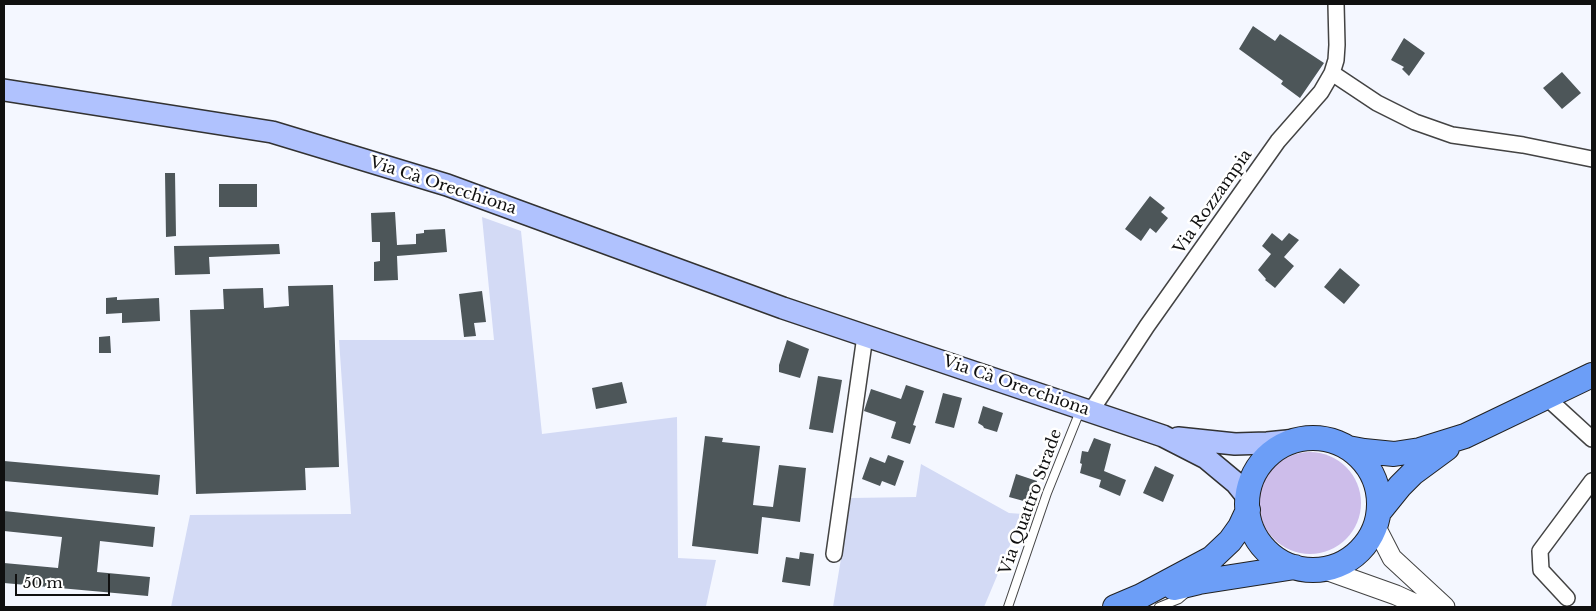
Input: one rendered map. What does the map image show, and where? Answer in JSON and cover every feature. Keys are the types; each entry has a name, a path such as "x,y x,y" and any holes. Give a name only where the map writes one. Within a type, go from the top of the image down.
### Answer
{"main road":[{"name":"Via Cà Orecchiona","path":"4,90 272,132 447,185 783,308 1163,436 1206,458 1236,483 1248,504"},
{"path":"1150,602 1220,551 1240,528 1248,504 1250,484 1256,472 1263,461 1284,445 1297,440 1314,438 1332,441 1348,448 1364,451 1386,453 1420,450 1464,436 1592,375"},
{"name":"Via Cà Orecchiona","path":"1163,436 1235,444 1297,440"},
{"path":"1114,607 1150,602 1199,582 1295,567 1323,569 1343,562 1360,550 1369,538 1386,500 1413,473 1464,436"},
{"path":"1348,448 1366,464 1373,475 1377,487 1377,519"},
{"path":"1248,504 1253,529 1263,546 1277,558 1295,567"}],"street":[{"name":"Via Rozzampia","path":"1086,410 1095,405 1147,326 1278,141 1321,92 1332,73 1337,45 1336,4"},
{"path":"1332,73 1377,104 1415,122 1452,135 1523,145 1592,159"},
{"path":"834,554 864,343 868,336"},
{"path":"1546,397 1592,439"},
{"path":"1567,598 1541,570 1540,551 1592,481"},
{"path":"1377,519 1392,558 1446,607"},
{"path":"1323,569 1396,595 1422,607"}],"lane":[{"name":"Via Quattro Strade","path":"1008,607 1047,493 1078,416 1086,410"}],"shaded area":[{"path":"482,217 521,231 542,434 677,417 678,558 716,560 706,606 721,607 171,607 190,515 351,514 339,340 494,340"},
{"path":"1310,452 1329,456 1346,467 1357,484 1361,503 1357,522 1346,539 1329,550 1310,554 1291,550 1274,539 1263,522 1259,503 1263,484 1274,467 1291,456"},
{"path":"921,464 1009,513 1023,514 984,607 833,607 851,498 916,497"}],"building":[{"path":"1253,26 1275,41 1280,34 1324,63 1300,98 1281,84 1283,81 1239,49"},
{"path":"1404,38 1425,53 1409,76 1402,69 1404,67 1391,60"},
{"path":"1562,72 1581,93 1562,109 1543,88"},
{"path":"165,173 175,173 176,236 166,237"},
{"path":"219,184 257,184 257,207 219,207"},
{"path":"1150,196 1165,208 1161,212 1168,218 1156,233 1150,228 1141,241 1125,229"},
{"path":"395,212 397,245 416,244 416,234 424,233 424,230 445,229 447,252 397,256 398,280 374,281 374,262 380,261 380,242 372,242 371,213"},
{"path":"1272,233 1282,241 1289,233 1299,240 1284,257 1294,266 1275,288 1265,280 1258,270 1271,254 1262,246"},
{"path":"279,244 280,254 209,257 210,274 175,275 174,246"},
{"path":"1340,268 1360,285 1344,304 1324,287"},
{"path":"333,285 339,467 305,468 306,490 196,494 190,310 224,309 223,289 263,288 264,308 289,306 288,286"},
{"path":"482,291 486,322 474,323 476,336 464,337 459,294"},
{"path":"117,297 117,300 159,298 160,321 122,323 122,313 106,314 106,298"},
{"path":"110,336 111,353 99,353 99,337"},
{"path":"787,340 809,349 800,378 779,372 779,365"},
{"path":"818,376 842,380 833,433 809,429"},
{"path":"622,382 627,403 596,409 592,388"},
{"path":"906,385 924,391 913,425 916,426 910,444 891,438 896,422 864,411 871,389 901,399"},
{"path":"943,393 962,398 954,428 935,423"},
{"path":"983,406 1003,413 997,432 984,428 978,423"},
{"path":"705,436 723,438 722,442 760,446 753,505 773,507 779,465 806,468 800,522 762,517 758,554 692,546"},
{"path":"1094,438 1111,444 1104,471 1126,480 1120,496 1099,487 1101,480 1080,473 1082,451 1088,452"},
{"path":"888,455 904,461 895,486 882,481 880,486 862,479 870,457 885,463"},
{"path":"4,461 160,475 158,495 4,481"},
{"path":"1155,466 1174,475 1163,502 1143,493"},
{"path":"1016,474 1037,481 1031,503 1009,497"},
{"path":"4,511 155,527 153,547 100,541 97,572 150,577 148,596 4,583 4,563 58,568 62,537 4,531"},
{"path":"800,552 814,554 810,586 782,582 786,557 799,559"}]}
